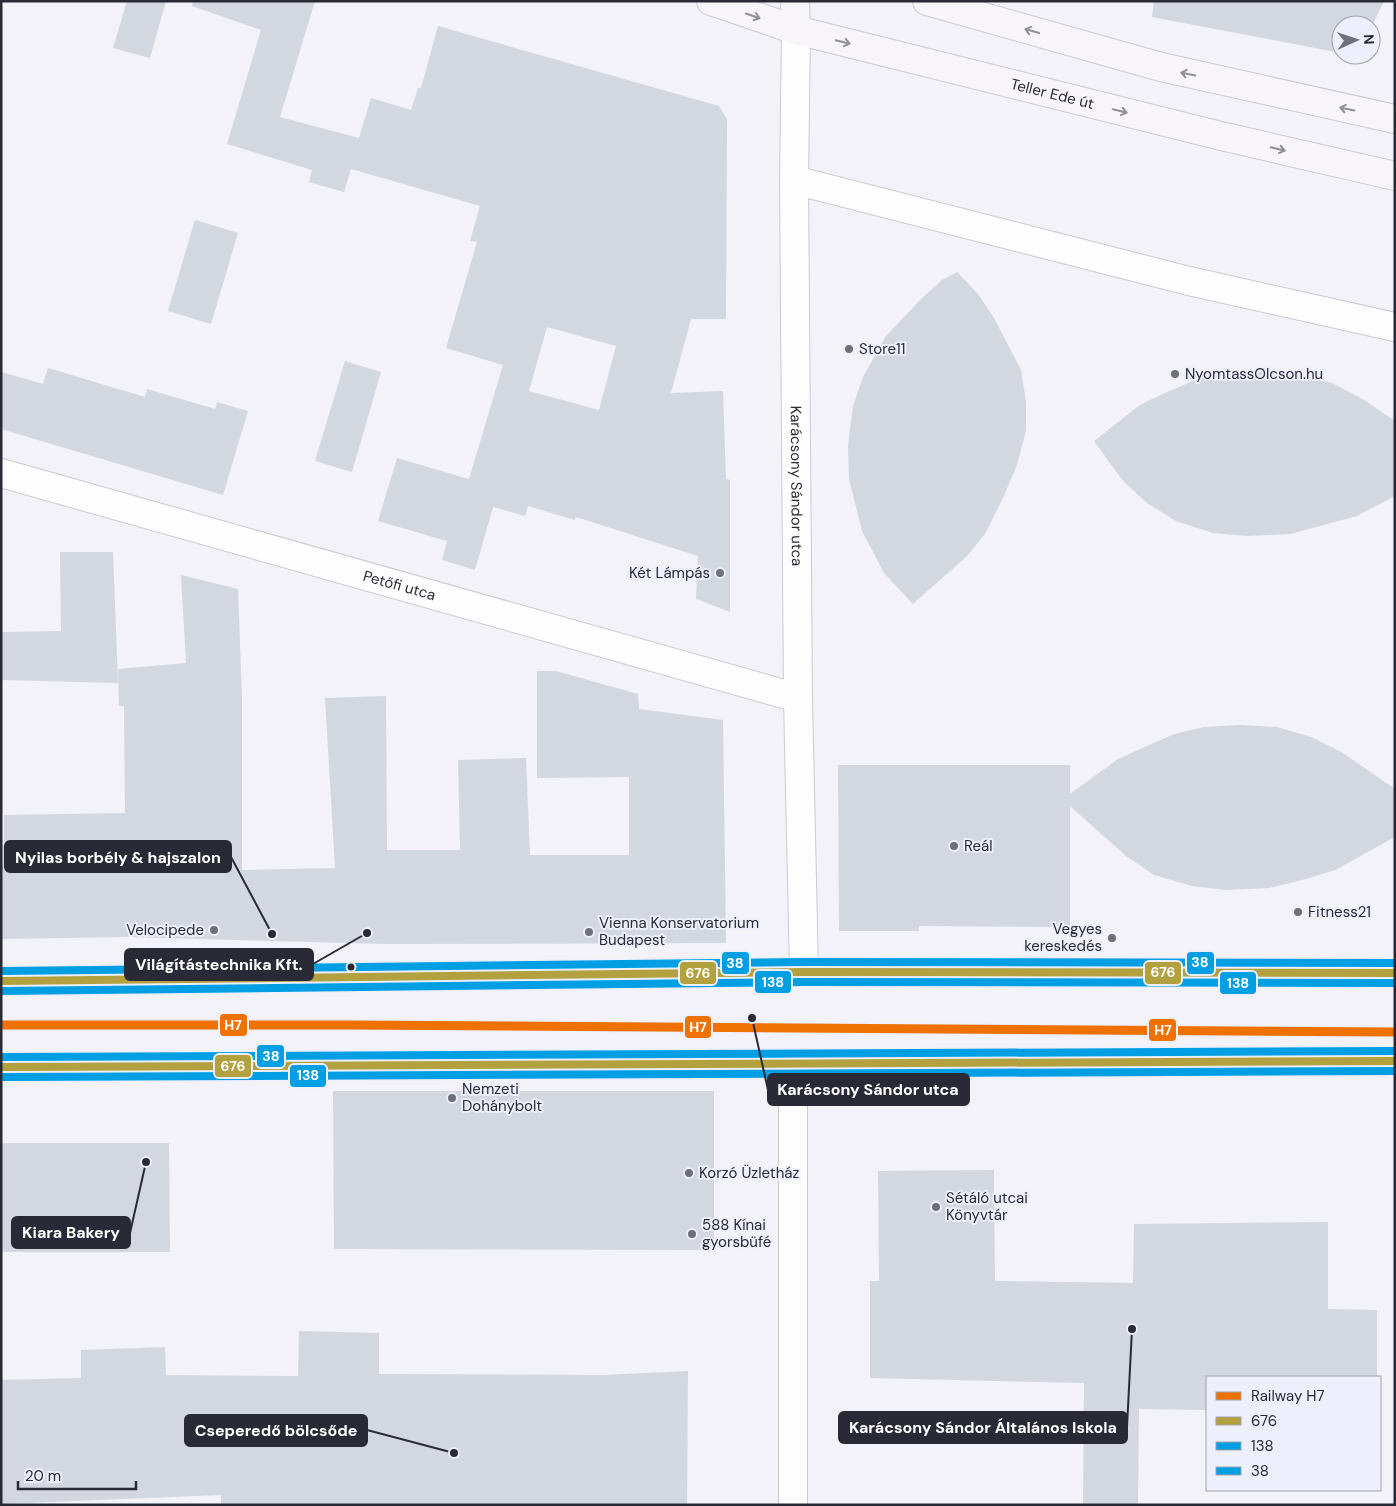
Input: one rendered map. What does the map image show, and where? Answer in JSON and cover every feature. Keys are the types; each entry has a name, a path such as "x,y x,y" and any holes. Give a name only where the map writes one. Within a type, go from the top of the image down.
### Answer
{"street":[{"name":"Teller Ede út","path":"711,1 796,30 1212,134 1395,176"},
{"name":"Karácsony Sándor utca","path":"795,1 794,180 798,698 804,972"},
{"path":"927,1 1160,67 1395,119"},
{"path":"794,180 1189,282 1395,327"},
{"name":"Petőfi utca","path":"1,472 798,698"},
{"path":"1,981 804,972 1395,973"},
{"path":"1,1067 1395,1061"},
{"path":"793,1082 793,1505"}],"building":[{"path":"127,1 166,1 150,58 113,48"},
{"path":"193,1 315,1 280,117 359,138 371,98 411,110 418,88 421,88 438,26 719,106 727,119 726,319 691,319 671,393 723,391 726,479 730,480 730,612 696,599 698,556 576,517 575,520 528,506 525,516 493,507 475,570 442,560 447,541 378,521 397,458 469,479 503,365 446,348 477,242 470,241 480,206 351,169 344,192 309,182 312,170 227,144 261,30 192,6","holes":["547,327 616,346 599,410 529,391"]},
{"path":"1154,1 1384,1 1377,15 1331,15 1331,51 1152,17"},
{"path":"195,220 238,233 211,324 168,311"},
{"path":"957,272 978,294 994,318 1021,370 1026,402 1026,431 1017,465 985,534 967,556 913,604 884,573 862,531 849,479 848,445 853,406 863,377 886,336 922,298 942,280"},
{"path":"345,361 381,372 352,472 315,461"},
{"path":"48,368 145,397 147,389 215,409 217,402 248,411 223,495 1,429 1,372 43,384"},
{"path":"1262,371 1298,374 1332,383 1364,400 1395,421 1395,496 1357,516 1290,534 1247,536 1213,533 1176,521 1147,503 1123,481 1094,441 1140,405 1195,380 1226,373"},
{"path":"60,552 113,552 118,683 1,680 1,632 61,631"},
{"path":"181,575 238,589 242,697 242,870 335,868 325,698 386,696 387,850 460,850 458,760 526,758 530,855 629,855 629,777 537,778 537,671 556,671 638,694 639,709 723,720 726,943 387,944 127,937 1,939 1,845 4,845 4,815 125,813 124,706 119,706 118,669 186,663"},
{"path":"1241,725 1277,727 1311,737 1343,753 1395,789 1395,837 1335,870 1269,888 1226,890 1192,886 1154,875 1126,856 1070,806 1070,927 919,926 919,931 839,931 838,765 1070,765 1070,794 1118,759 1174,734 1204,727"},
{"name":"Korzó Üzletház","path":"333,1091 714,1091 714,1250 334,1249"},
{"path":"1,1143 169,1143 170,1252 1,1252"},
{"path":"994,1170 995,1281 1133,1283 1134,1224 1328,1222 1328,1309 1377,1310 1377,1376 1206,1376 1206,1410 1139,1409 1138,1505 1083,1505 1084,1383 870,1378 870,1281 879,1281 878,1171"},
{"path":"299,1331 379,1333 379,1374 603,1375 688,1371 687,1505 221,1504 221,1495 1,1504 1,1380 81,1378 81,1350 165,1347 166,1375 298,1376"}],"rail line":[{"name":"H7","path":"1,1025 350,1025 1395,1032"}],"transit line":[{"name":"38","path":"1,971 804,962 1395,963"},
{"name":"676","path":"1,981 804,972 1395,973"},
{"name":"138","path":"1,991 804,982 1395,983"},
{"name":"38","path":"1,1057 1395,1051"},
{"name":"676","path":"1,1067 1395,1061"},
{"name":"138","path":"1,1077 1395,1071"}],"place":[{"name":"Store11","path":"849,349"},
{"name":"NyomtassOlcson.hu","path":"1175,374"},
{"name":"Két Lámpás","path":"720,573"},
{"name":"Reál","path":"954,846"},
{"name":"Fitness21","path":"1298,912"},
{"name":"Velocipede","path":"214,930"},
{"name":"Vienna Konservatorium Budapest","path":"589,932"},
{"name":"Világítástechnika Kft.","path":"367,933"},
{"name":"Nyilas borbély & hajszalon","path":"272,934"},
{"name":"Vegyes kereskedés","path":"1112,938"},
{"name":"Karácsony Sándor utca","path":"752,1018"},
{"name":"Nemzeti Dohánybolt","path":"452,1098"},
{"name":"Kiara Bakery","path":"146,1162"},
{"name":"Korzó Üzletház","path":"689,1173"},
{"name":"Sétáló utcai Könyvtár","path":"936,1207"},
{"name":"588 Kínai gyorsbüfé","path":"692,1234"},
{"name":"Karácsony Sándor Általános Iskola","path":"1132,1329"},
{"name":"Cseperedő bölcsőde","path":"454,1453"}]}
